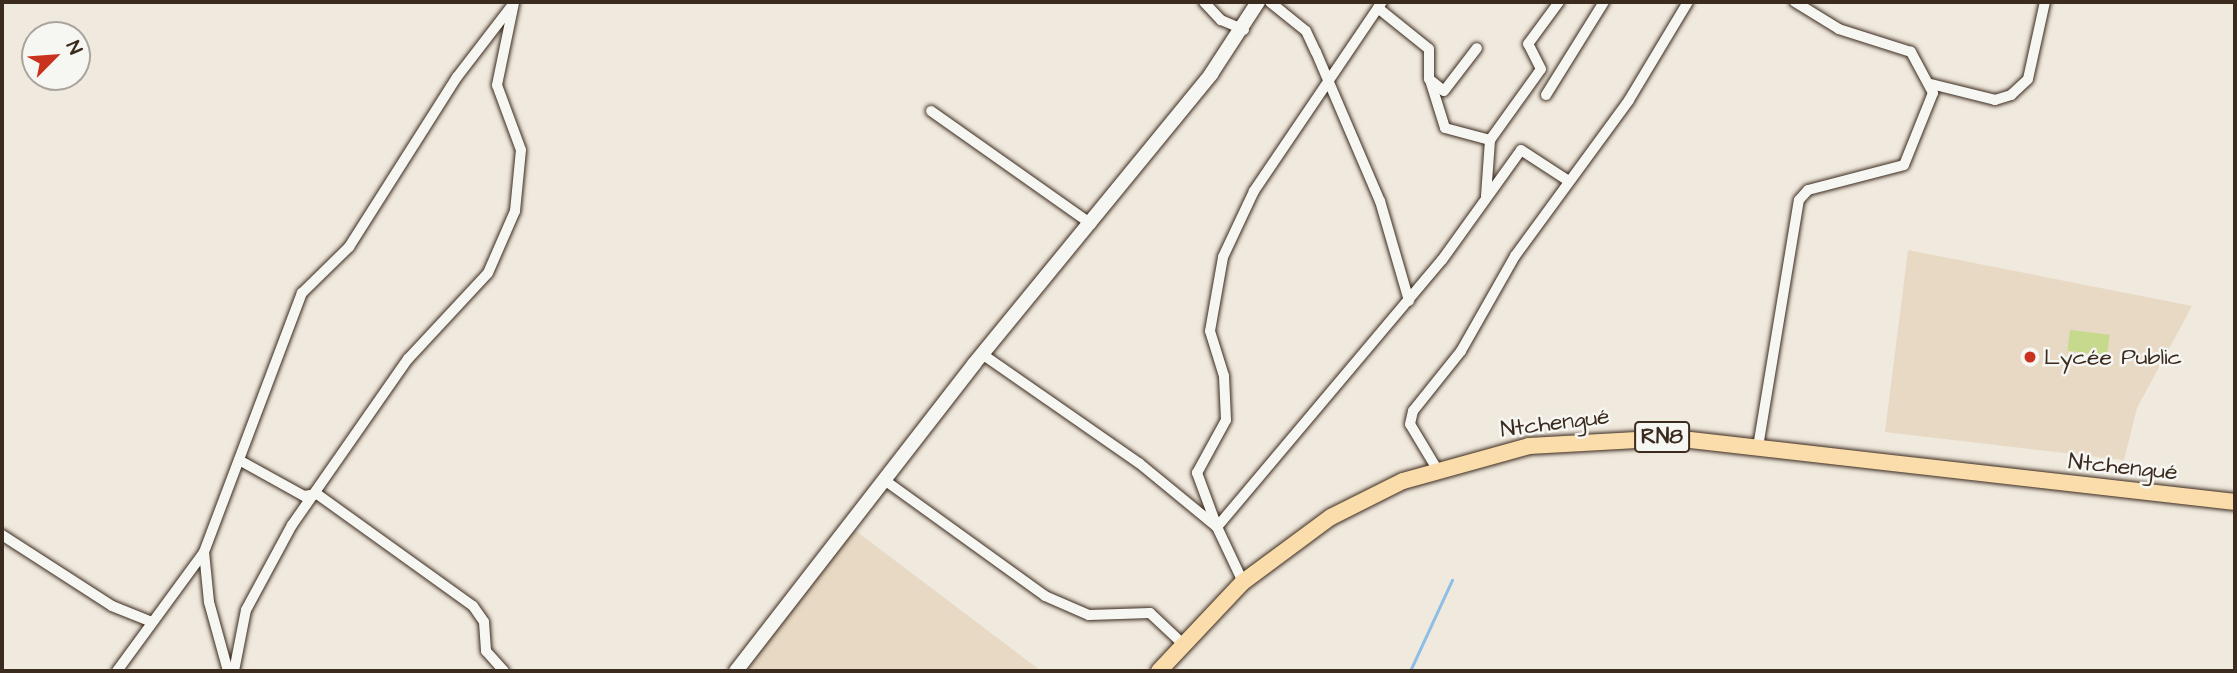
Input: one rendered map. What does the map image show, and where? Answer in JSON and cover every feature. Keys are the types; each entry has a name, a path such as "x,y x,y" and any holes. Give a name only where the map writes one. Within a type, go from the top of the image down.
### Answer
{"main road":[{"name":"Ntchengué","path":"1159,671 1182,643 1243,582 1351,506 1437,469 1507,450 1601,438 1758,447 2235,502"}],"street":[{"path":"1204,2 1221,20 1244,30"},
{"path":"736,671 982,354 1091,224 1244,30 1258,2"},
{"path":"1270,2 1306,31 1380,201 1409,301"},
{"path":"1486,198 1490,140 1541,69 1528,44 1559,2"},
{"path":"1546,95 1604,2"},
{"path":"1437,469 1410,424 1413,411 1461,351 1567,180 1629,100 1688,2"},
{"path":"1796,2 1839,29 1911,52 1931,84 1995,100 2011,95 2028,79 2045,2"},
{"path":"117,671 149,621 204,552 302,293 349,247 457,77 515,3"},
{"path":"234,671 235,645 251,598 292,525 317,494 408,359 488,273 515,211 520,150 497,85 515,3"},
{"path":"1243,582 1217,527 1197,472 1226,420 1224,376 1210,331 1223,257 1254,191 1380,5 1429,49 1429,79 1445,128 1490,140"},
{"path":"1429,79 1444,91 1477,48"},
{"path":"1758,447 1799,200 1808,190 1904,166 1931,84"},
{"path":"931,111 1091,224"},
{"path":"1217,527 1409,301 1527,148 1567,180"},
{"path":"982,354 1139,463 1217,527"},
{"path":"239,460 304,496 317,494 473,606 485,622 486,651 504,671"},
{"path":"883,479 1045,596 1089,615 1150,613 1182,643"},
{"path":"2,535 111,606 149,621"},
{"path":"204,552 209,602 228,671"}],"shaded area":[{"name":"Lycée Public","path":"1908,250 2192,306 2137,408 2124,460 1885,432"},
{"path":"852,528 1041,671 744,671"}],"green space":[{"path":"2070,330 2110,335 2107,356 2067,351"}],"waterway":[{"path":"1410,671 1452,580"}],"place":[{"name":"Lycée Public","path":"2030,357"}]}
